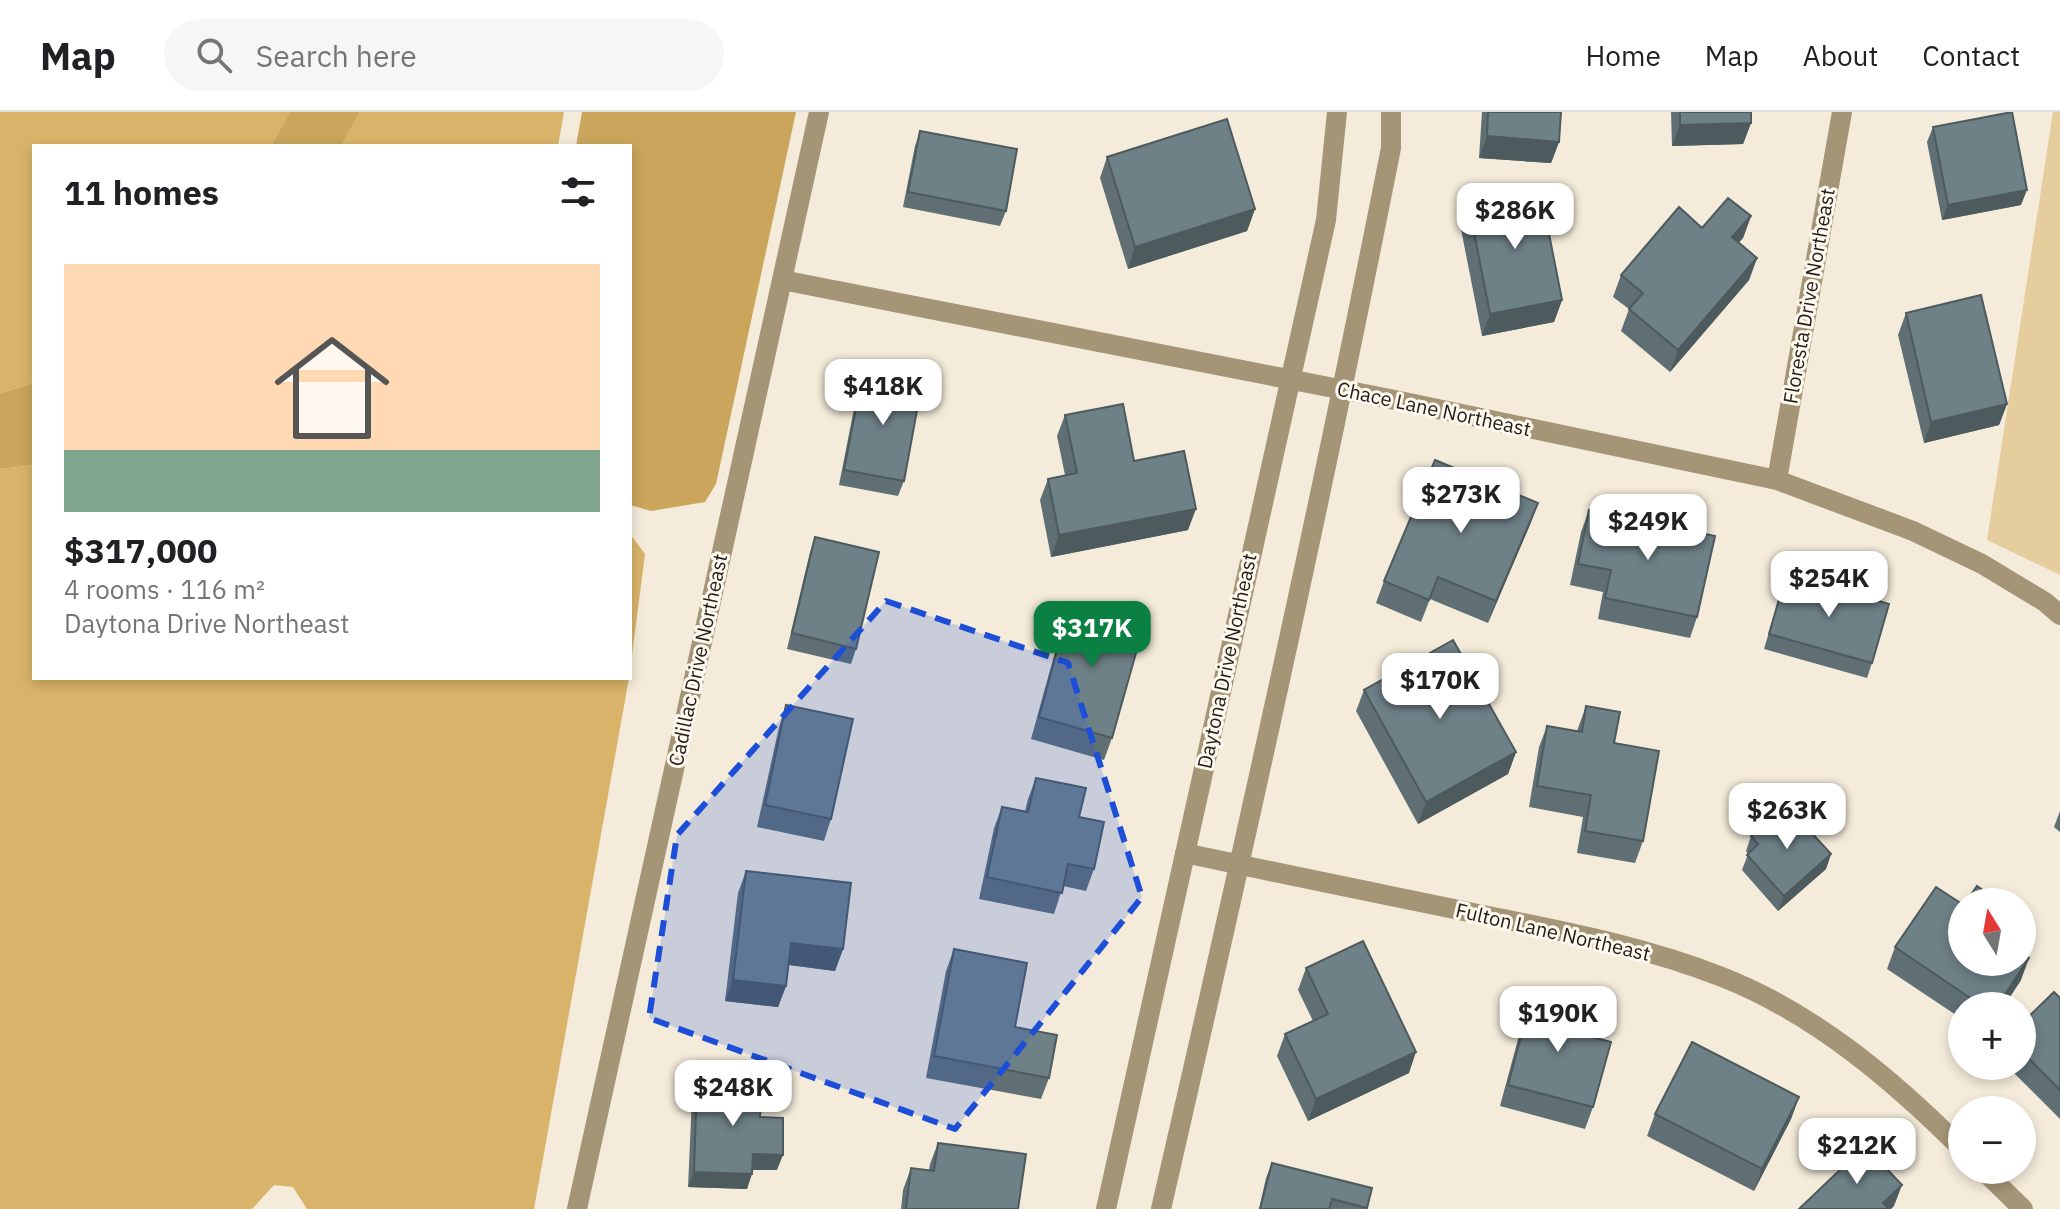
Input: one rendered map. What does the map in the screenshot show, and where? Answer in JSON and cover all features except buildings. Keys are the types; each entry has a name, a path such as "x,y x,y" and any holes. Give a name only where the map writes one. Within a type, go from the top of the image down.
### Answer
{"street":[{"name":"Cadillac Drive Northeast","path":"577,1209 819,112"},
{"name":"Daytona Drive Northeast","path":"1106,1209 1326,220 1337,112"},
{"path":"1161,1209 1241,865 1343,390 1391,148 1391,112"},
{"name":"Floresta Drive Northeast","path":"1777,480 1842,112"},
{"name":"Chace Lane Northeast","path":"782,280 1289,379 1777,480 1913,531 1982,564 2045,602 2060,615"},
{"name":"Fulton Lane Northeast","path":"1185,853 1625,944 1724,977 1800,1016 1861,1059 1948,1135"},
{"path":"1997,1184 2023,1209"}],"highlighted area":[{"path":"886,601 1068,663 1142,897 955,1129 649,1018 677,835"}],"shaded area":[{"path":"0,112 290,112 272,144 32,144 32,384 0,393"},
{"path":"290,112 360,112 342,144 272,144"},
{"path":"360,112 564,112 558,144 342,144"},
{"path":"582,112 796,112 716,484 705,502 651,511 632,506 632,144 576,144"},
{"path":"2053,112 2060,112 2060,575 1987,540"},
{"path":"32,384 32,465 0,469 0,393"},
{"path":"32,465 32,680 629,680 534,1209 307,1209 293,1187 274,1185 252,1209 0,1209 0,469"},
{"path":"632,537 645,554 632,655"}]}
